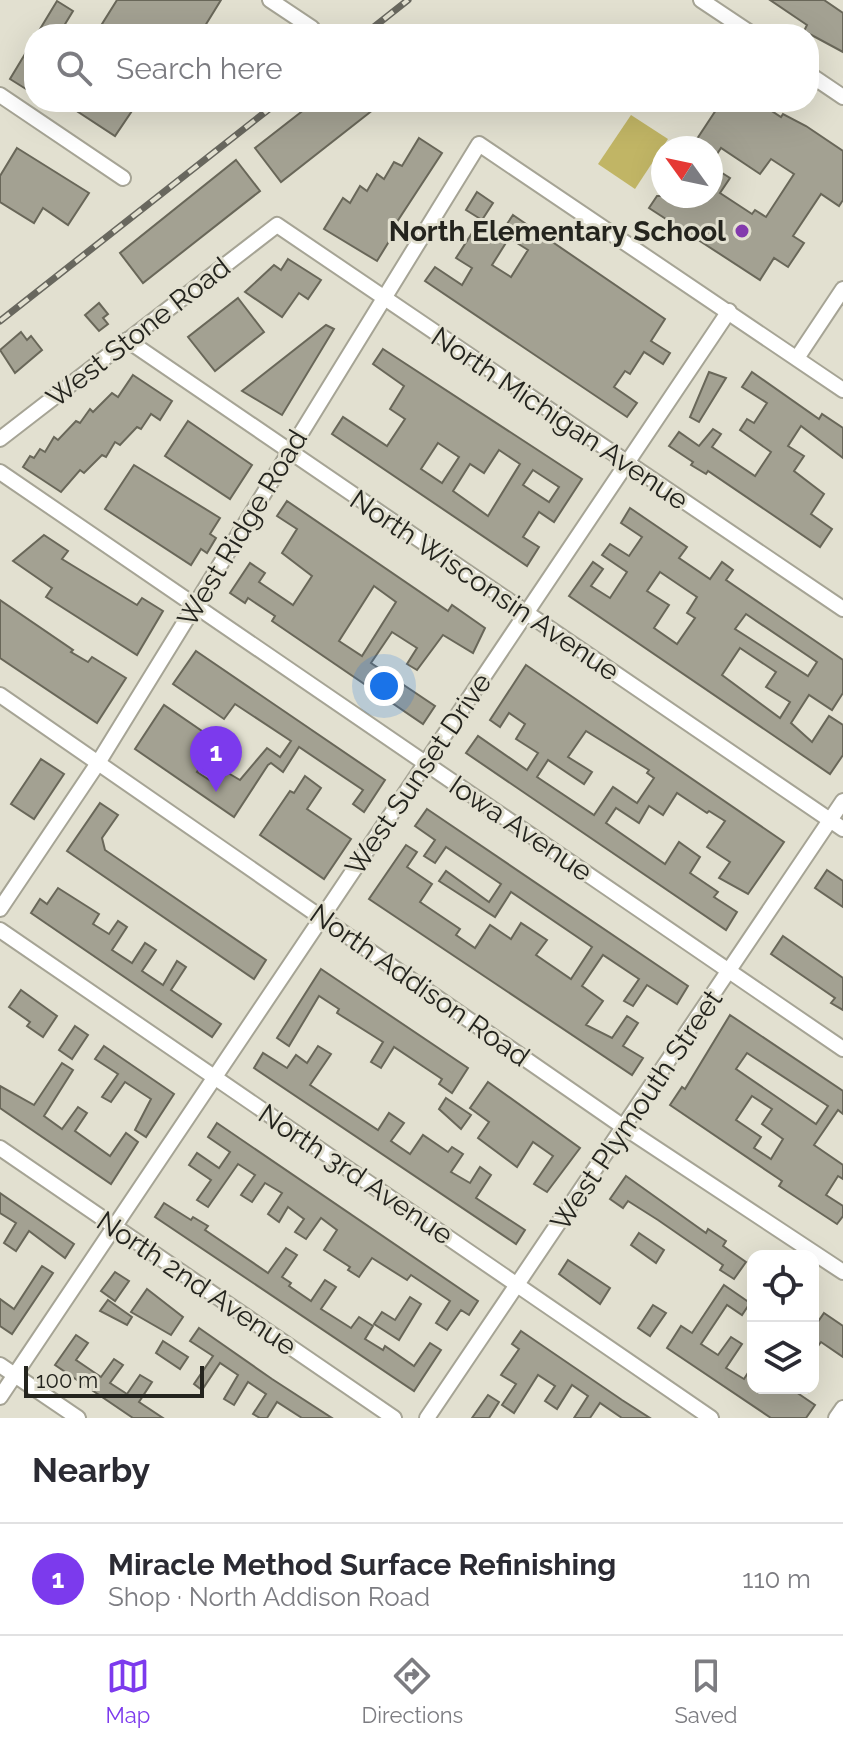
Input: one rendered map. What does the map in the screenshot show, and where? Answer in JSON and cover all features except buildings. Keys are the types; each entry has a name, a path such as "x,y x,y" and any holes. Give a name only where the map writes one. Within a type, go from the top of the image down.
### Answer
{"street":[{"path":"270,0 306,24"},
{"path":"701,0 737,24"},
{"path":"819,81 843,97"},
{"path":"0,95 24,111"},
{"path":"25,112 123,178"},
{"name":"West Ridge Road","path":"0,909 98,763 479,144 729,311"},
{"name":"North Michigan Avenue","path":"277,225 843,609"},
{"name":"West Stone Road","path":"0,439 277,225"},
{"path":"797,358 843,289"},
{"path":"729,311 843,390"},
{"name":"West Sunset Drive","path":"0,1397 729,311"},
{"name":"North Wisconsin Avenue","path":"127,340 843,829"},
{"name":"Iowa Avenue","path":"0,472 843,1049"},
{"name":"North Addison Road","path":"0,695 625,1128 843,1272"},
{"name":"West Plymouth Street","path":"427,1418 843,801"},
{"name":"North 3rd Avenue","path":"0,930 711,1418"},
{"name":"North 2nd Avenue","path":"0,1148 394,1418"},
{"path":"0,1365 78,1418"},
{"path":"836,1418 843,1408"}],"shaded area":[{"path":"631,115 663,136 651,136 651,165 635,189 598,164"}],"railway":[{"path":"378,24 408,0"},
{"path":"0,321 265,112"}],"place":[{"name":"North Elementary School","path":"742,231"},
{"name":"Miracle Method Surface Refinishing","path":"216,792"}]}
